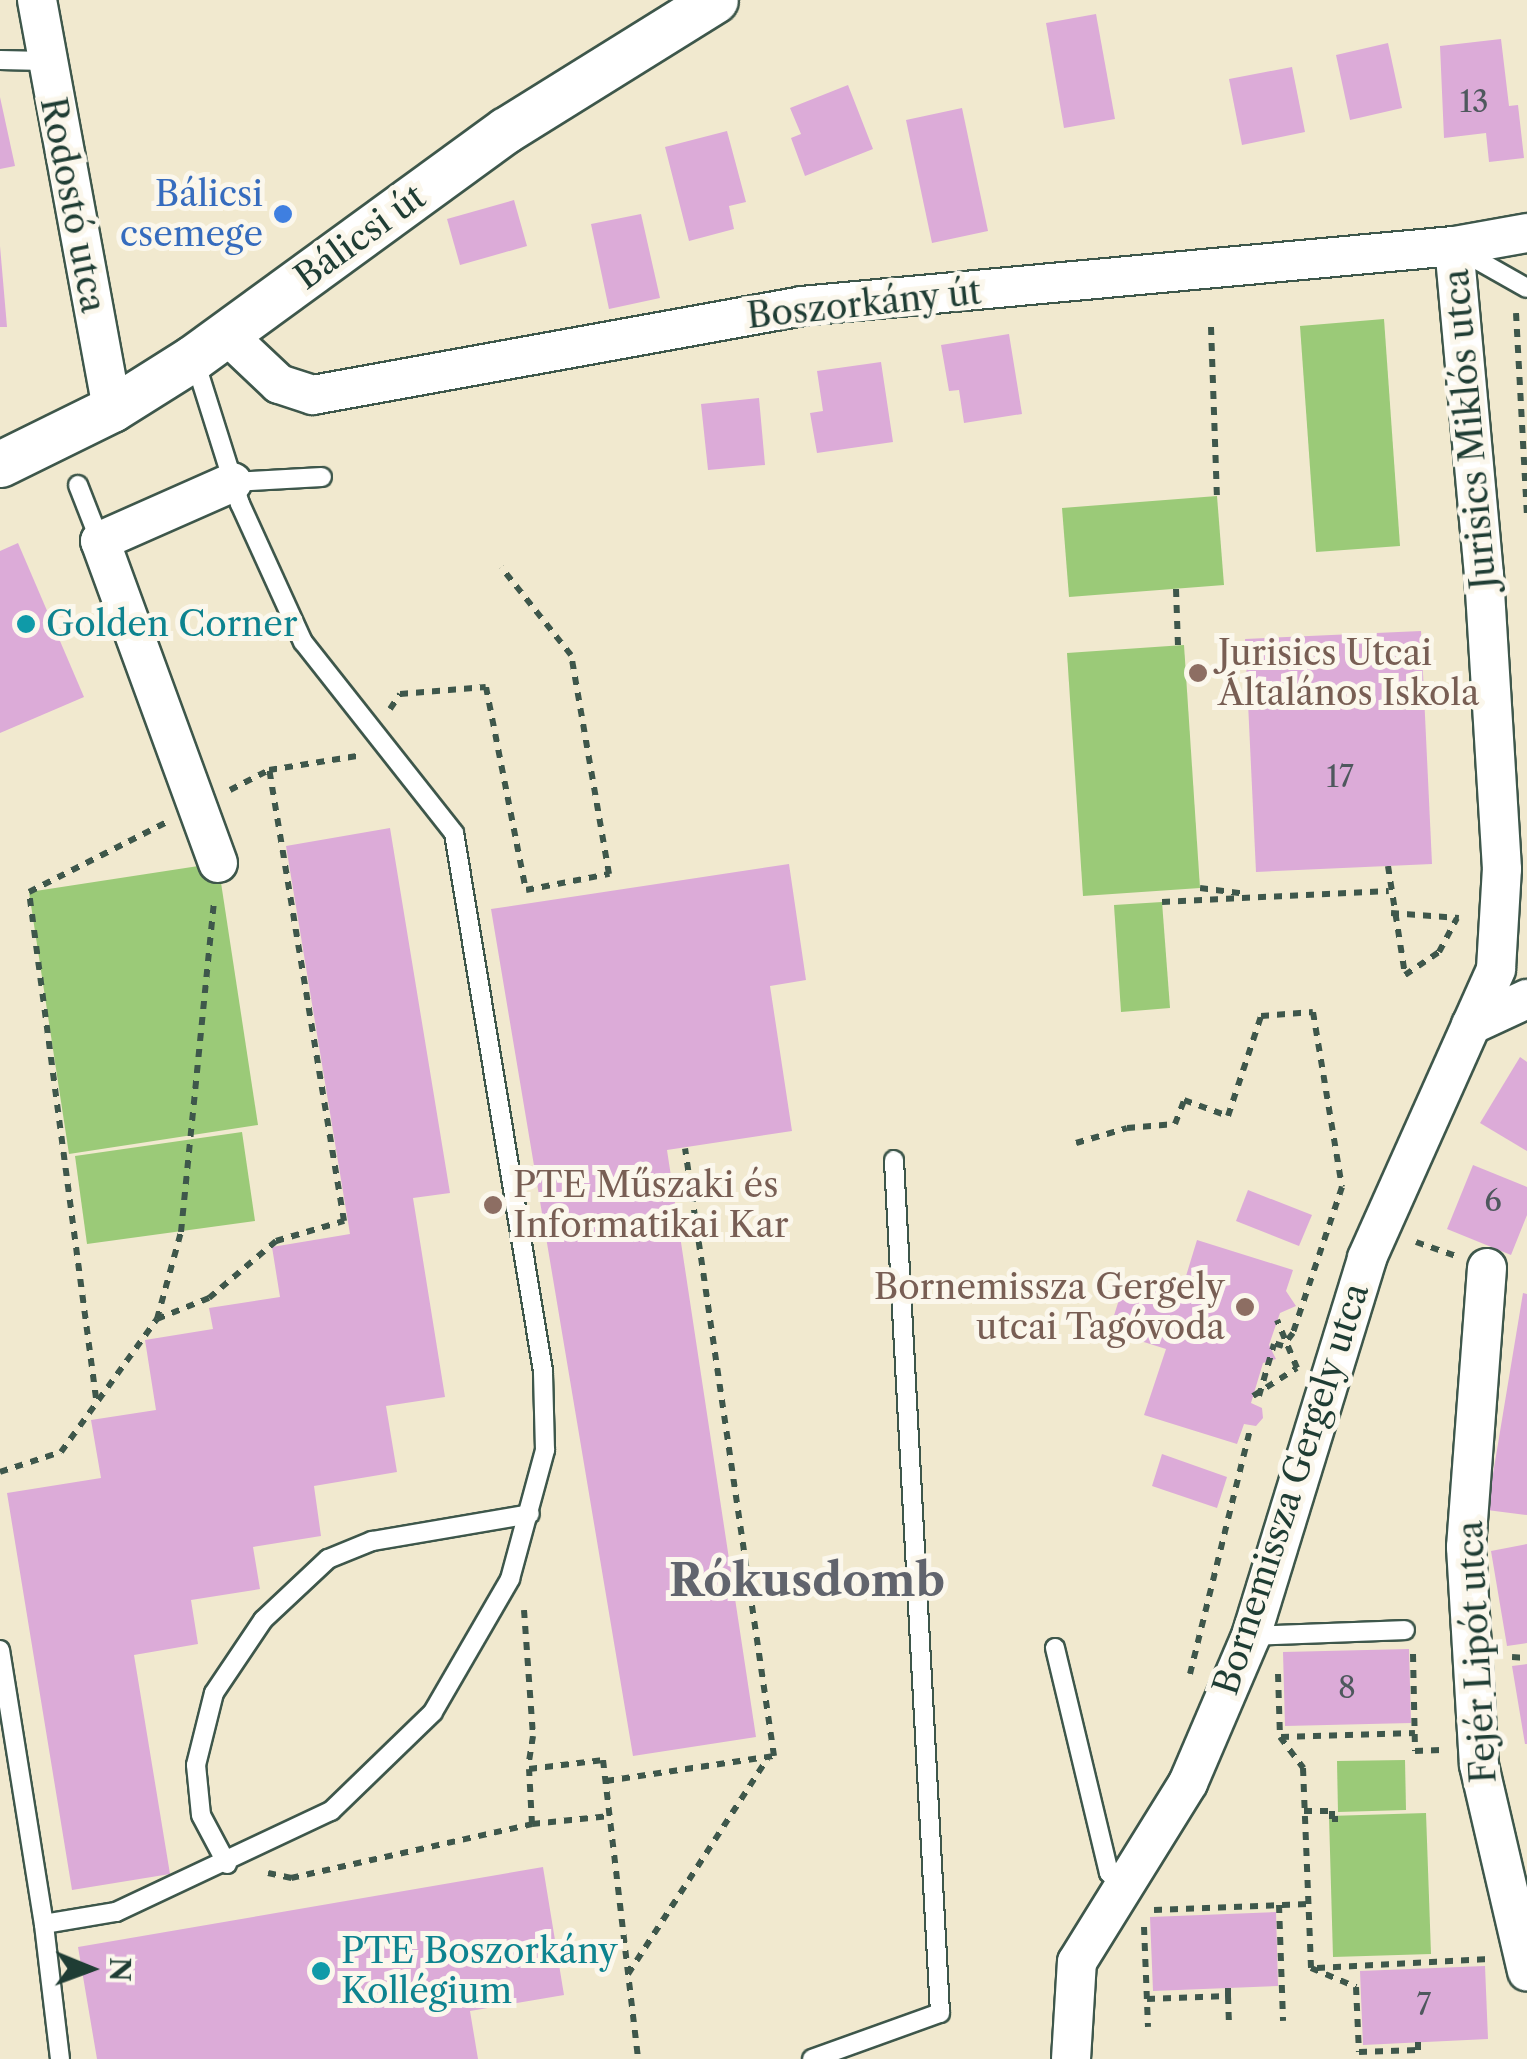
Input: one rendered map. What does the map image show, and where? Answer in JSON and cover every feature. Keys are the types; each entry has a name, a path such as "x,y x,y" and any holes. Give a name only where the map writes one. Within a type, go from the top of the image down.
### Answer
{"street":[{"name":"Rodostó utca","path":"37,0 44,61 112,410"},
{"name":"Bálicsi út","path":"0,464 112,410 210,346 506,130 716,0"},
{"name":"Boszorkány út","path":"210,346 279,384 313,395 802,306 1454,246 1527,234"},
{"name":"Jurisics Miklós utca","path":"1454,246 1484,575 1502,868 1496,969 1471,1025"},
{"path":"218,863 100,541 233,482"},
{"path":"1471,1025 1527,999"},
{"name":"Bornemissza Gergely utca","path":"1071,2059 1076,1962 1188,1783 1264,1636 1366,1258 1447,1102 1471,1025"},
{"name":"Fejér Lipót utca","path":"1487,1268 1466,1548 1479,1765 1525,1964"}],"lane":[{"path":"0,60 44,61"},
{"path":"1454,246 1520,285"},
{"path":"44,1924 116,1912 227,1864 331,1810 433,1712 510,1580 545,1450 543,1371 454,833 303,642 233,482 210,346"},
{"path":"233,482 322,477"},
{"path":"78,485 100,541"},
{"path":"812,2059 940,2013 894,1160"},
{"path":"227,1864 201,1815 196,1766 214,1693 263,1620 328,1559 372,1541 530,1514"},
{"path":"1264,1636 1400,1638"},
{"path":"1056,1648 1108,1873 1125,1884"},
{"path":"0,1650 44,1924 60,2059"},
{"path":"0,1734 16,1748"}],"path":[{"path":"1520,285 1527,518"},
{"path":"1211,327 1217,496"},
{"path":"96,1400 29,892 269,770 360,755 400,694 486,687 526,890 609,874 571,655 501,567"},
{"path":"1176,589 1178,646"},
{"path":"156,1319 210,1298 276,1242 344,1220 269,770"},
{"path":"0,1472 61,1452 156,1319 182,1232 218,863"},
{"path":"1388,866 1391,912 1404,974 1439,952 1457,918 1391,912"},
{"path":"1200,888 1264,896"},
{"path":"1162,902 1389,891"},
{"path":"1076,1143 1127,1128 1175,1124 1184,1100 1228,1116 1262,1016 1313,1012 1342,1187 1294,1333 1283,1346 1272,1343 1256,1396 1297,1368 1278,1320"},
{"path":"628,1974 769,1756 769,1718 685,1148"},
{"path":"1186,1690 1250,1429"},
{"path":"520,1549 533,1736 528,1767"},
{"path":"1264,1636 1280,1737 1303,1768 1311,1968"},
{"path":"1400,1638 1412,1645 1415,1751 1442,1750"},
{"path":"1280,1737 1415,1733"},
{"path":"606,1781 769,1756"},
{"path":"532,1824 530,1770 603,1760 638,2059"},
{"path":"1304,1812 1332,1812 1332,1819 1338,1819"},
{"path":"290,1878 532,1824 610,1816"},
{"path":"1148,2027 1144,1910 1308,1904"},
{"path":"1279,1905 1283,2021"},
{"path":"1311,1968 1525,1964"},
{"path":"1311,1968 1356,1987 1359,2056 1418,2051"},
{"path":"1147,1999 1228,1992 1229,2023"}],"green space":[{"path":"1384,319 1400,546 1316,552 1300,326"},
{"path":"1217,496 1224,585 1069,597 1062,508"},
{"path":"1184,645 1200,888 1083,896 1067,653"},
{"path":"218,863 258,1125 69,1154 29,892"},
{"path":"1162,902 1170,1008 1121,1012 1114,905"},
{"path":"242,1132 255,1221 87,1244 75,1156"},
{"path":"1405,1760 1406,1810 1338,1812 1337,1761"},
{"path":"1426,1813 1431,1954 1333,1957 1329,1816"}],"building":[{"path":"1096,14 1115,119 1064,128 1046,23"},
{"path":"1501,39 1509,106 1518,105 1524,158 1489,162 1486,133 1444,138 1440,46"},
{"path":"1388,43 1402,108 1350,120 1336,55"},
{"path":"1292,67 1305,132 1242,145 1229,79"},
{"path":"848,85 873,149 805,176 791,138 801,134 790,108"},
{"path":"0,97 15,166 0,169"},
{"path":"962,108 988,231 932,243 906,120"},
{"path":"727,131 746,202 729,206 734,229 689,241 665,147"},
{"path":"514,200 527,246 460,265 447,219"},
{"path":"641,214 660,298 609,309 591,224"},
{"path":"0,246 7,327 0,327"},
{"path":"1009,334 1022,414 964,423 959,390 949,391 941,345"},
{"path":"881,362 893,442 817,453 810,413 823,411 817,371"},
{"path":"759,398 765,465 708,470 701,404"},
{"name":"Golden Corner","path":"18,543 84,697 0,733 0,551"},
{"path":"1421,631 1432,864 1256,872 1245,639"},
{"name":"PTE Műszaki és Informatikai Kar","path":"390,828 450,1193 413,1198 445,1397 386,1406 397,1472 314,1486 321,1536 253,1547 260,1589 191,1600 198,1644 134,1655 170,1874 72,1890 7,1493 101,1478 91,1420 156,1410 145,1340 213,1329 209,1308 280,1297 272,1247 350,1234 286,846"},
{"path":"789,864 806,980 770,986 792,1131 667,1150 756,1737 633,1756 491,909"},
{"path":"1520,1057 1527,1062 1527,1151 1480,1123"},
{"path":"1473,1165 1527,1187 1527,1215 1511,1255 1447,1229"},
{"path":"1248,1190 1312,1215 1299,1246 1236,1221"},
{"path":"1197,1240 1293,1270 1286,1291 1296,1306 1280,1313 1269,1345 1276,1359 1263,1363 1251,1403 1262,1408 1263,1418 1256,1426 1244,1424 1237,1444 1144,1415 1166,1349 1109,1331 1125,1281 1179,1299"},
{"path":"1523,1293 1527,1294 1527,1515 1487,1510"},
{"path":"1162,1454 1227,1477 1217,1508 1152,1486"},
{"path":"1527,1544 1527,1643 1507,1646 1491,1551"},
{"path":"1409,1649 1411,1723 1285,1726 1283,1652"},
{"path":"1527,1664 1527,1744 1525,1744 1512,1666"},
{"name":"PTE Boszorkány Kollégium","path":"543,1867 564,1995 470,2011 478,2059 97,2059 78,1947"},
{"path":"1276,1912 1278,1986 1153,1991 1150,1917"},
{"path":"1485,1966 1488,2039 1363,2045 1360,1971"}],"place":[{"name":"Bálicsi csemege","path":"283,214"},
{"name":"Golden Corner","path":"26,624"},
{"name":"Jurisics Utcai Általános Iskola","path":"1198,673"},
{"name":"PTE Műszaki és Informatikai Kar","path":"493,1205"},
{"name":"Bornemissza Gergely utcai Tagóvoda","path":"1245,1307"},
{"name":"PTE Boszorkány Kollégium","path":"321,1971"}],"district":[{"name":"Rókusdomb","path":"807,1581"}]}
